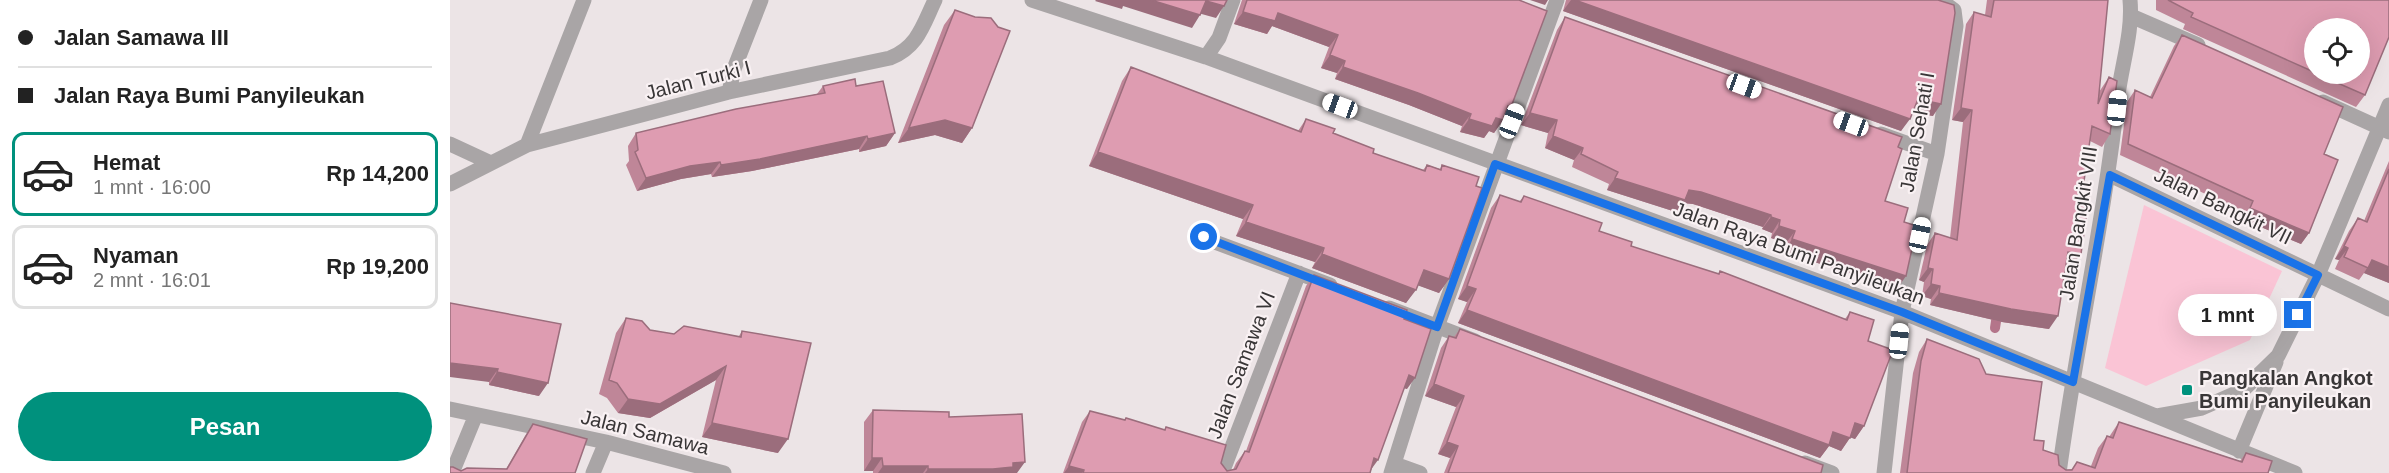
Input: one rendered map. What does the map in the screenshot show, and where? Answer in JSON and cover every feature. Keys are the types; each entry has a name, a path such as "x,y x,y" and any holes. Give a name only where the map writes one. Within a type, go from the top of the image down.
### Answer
{"street":[{"path":"527,145 584,0"},
{"path":"729,92 734,69 761,0"},
{"name":"Jalan Turki I","path":"450,184 527,145 729,92 890,58 904,52 915,40 935,0"},
{"name":"Jalan Raya Bumi Panyileukan","path":"1032,0 1206,57 1902,312 2295,473"},
{"path":"1206,57 1219,38 1233,0"},
{"path":"1420,473 1393,468 1437,327 1495,164 1557,19 1557,0"},
{"name":"Jalan Sehati I","path":"1884,473 1902,312 1937,154 1956,26 1954,10 1940,0"},
{"name":"Jalan Bangkit VIII","path":"2059,473 2110,175 2122,64 2132,16 2130,0"},
{"path":"1532,10 1557,19"},
{"path":"2132,16 2207,50"},
{"path":"2304,93 2384,129"},
{"path":"2239,451 2278,356 2318,275 2384,129 2389,105"},
{"path":"1871,131 1937,154"},
{"path":"450,144 491,163"},
{"name":"Jalan Bangkit VII","path":"2110,175 2389,309"},
{"name":"Jalan Samawa VI","path":"1204,237 1342,290"},
{"name":"Jalan Samawa VI","path":"1222,473 1299,273"},
{"path":"1373,302 1492,347"},
{"path":"2156,417 2202,408 2243,390 2278,356"},
{"name":"Jalan Samawa","path":"450,410 606,442 724,473"},
{"path":"452,473 476,417"},
{"path":"593,473 606,442"},
{"path":"1788,457 1832,473"}],"shaded area":[{"path":"2144,205 2282,271 2250,340 2146,386 2105,368"}],"building":[{"path":"1151,0 1227,0 1224,6 1206,1 1200,15"},
{"path":"1247,0 1519,0 1547,11 1511,107 1508,106 1503,120 1496,118 1492,126 1469,119 1471,114 1418,93 1343,67 1345,61 1330,55 1338,35 1278,13 1275,21 1243,12"},
{"path":"1575,0 1938,0 1954,5 1955,13 1941,104 1918,99 1910,119"},
{"path":"1994,0 2108,0 2098,104 2109,77 2117,81 2110,134 2092,126 2082,195 2089,197 2081,254 2068,252 2058,316 2011,309 1939,293 1940,286 1931,284 1933,269 1928,268 1935,233 1957,240 1972,110 1961,108 1974,12 1991,17"},
{"path":"2168,0 2389,0 2389,37 2370,83 2370,18 2304,18 2304,68 2191,17 2193,13"},
{"path":"955,10 975,17 991,18 998,27 1010,31 972,128 945,120 909,128"},
{"path":"1565,17 1902,137 1898,147 1902,149 1885,201 1908,208 1904,222 1917,226 1906,276 1792,239 1795,231 1779,226 1780,220 1771,215 1701,192 1689,190 1685,200 1615,178 1618,172 1581,154 1583,148 1553,136 1557,120 1530,113"},
{"path":"2182,35 2343,107 2324,154 2338,160 2309,233 2250,208 2253,201 2128,144 2135,90 2152,98"},
{"path":"1131,67 1301,132 1306,119 1335,129 1333,133 1374,149 1373,153 1425,171 1427,165 1441,170 1442,165 1479,177 1476,186 1482,188 1449,279 1424,270 1416,290 1322,254 1324,248 1246,222 1253,205 1098,152"},
{"path":"855,79 856,86 883,81 895,133 868,139 867,136 760,159 721,165 720,162 690,166 646,178 635,152 638,150 636,133 736,109 825,93 823,86"},
{"path":"2340,84 2370,84 2365,95"},
{"path":"2389,169 2389,267 2372,260 2368,268 2344,257 2348,248 2344,246 2358,218 2367,222"},
{"path":"1500,195 1521,202 1524,196 1602,223 1599,231 1632,242 1631,246 1719,274 1720,271 1847,320 1850,312 1874,320 1868,341 1893,350 1864,426 1855,423 1850,438 1833,432 1829,445 1467,310 1476,289 1467,286"},
{"path":"1314,275 1407,310 1404,319 1431,329 1415,378 1409,375 1378,460 1374,458 1370,473 1083,473 1084,470 1069,466 1090,411 1125,420 1126,418 1165,430 1166,427 1226,445 1221,463 1227,471 1236,469 1245,451 1249,452"},
{"path":"450,303 561,324 548,383 497,372 498,369 450,363"},
{"path":"626,318 642,321 650,330 674,334 684,326 741,337 742,331 811,343 788,439 712,423 726,366 660,404 628,399 617,383 609,380"},
{"path":"1460,329 1823,465 1821,473 1448,473 1458,446 1447,442 1464,396 1434,384 1449,336 1456,338"},
{"path":"1927,339 1979,359 1986,374 2042,382 2034,440 2044,441 2043,450 2058,455 2059,465 2066,470 2072,470 2077,462 2095,468 2107,436 2113,438 2119,422 2242,462 2246,453 2272,461 2268,473 1907,473 1921,361"},
{"path":"873,410 949,412 949,417 1022,414 1025,462 1013,463 1013,467 993,469 883,466 882,458 872,458"},
{"path":"533,424 587,439 575,473 450,473 450,467 461,471 467,468 507,469"}],"waterway":[{"path":"1995,328 1998,308"}],"place":[{"name":"Pangkalan Angkot Bumi Panyileukan","path":"2187,390"}],"route":[{"path":"1204,237 1437,327 1495,164 1902,312 2073,382 2110,175 2318,275 2298,315"}]}
